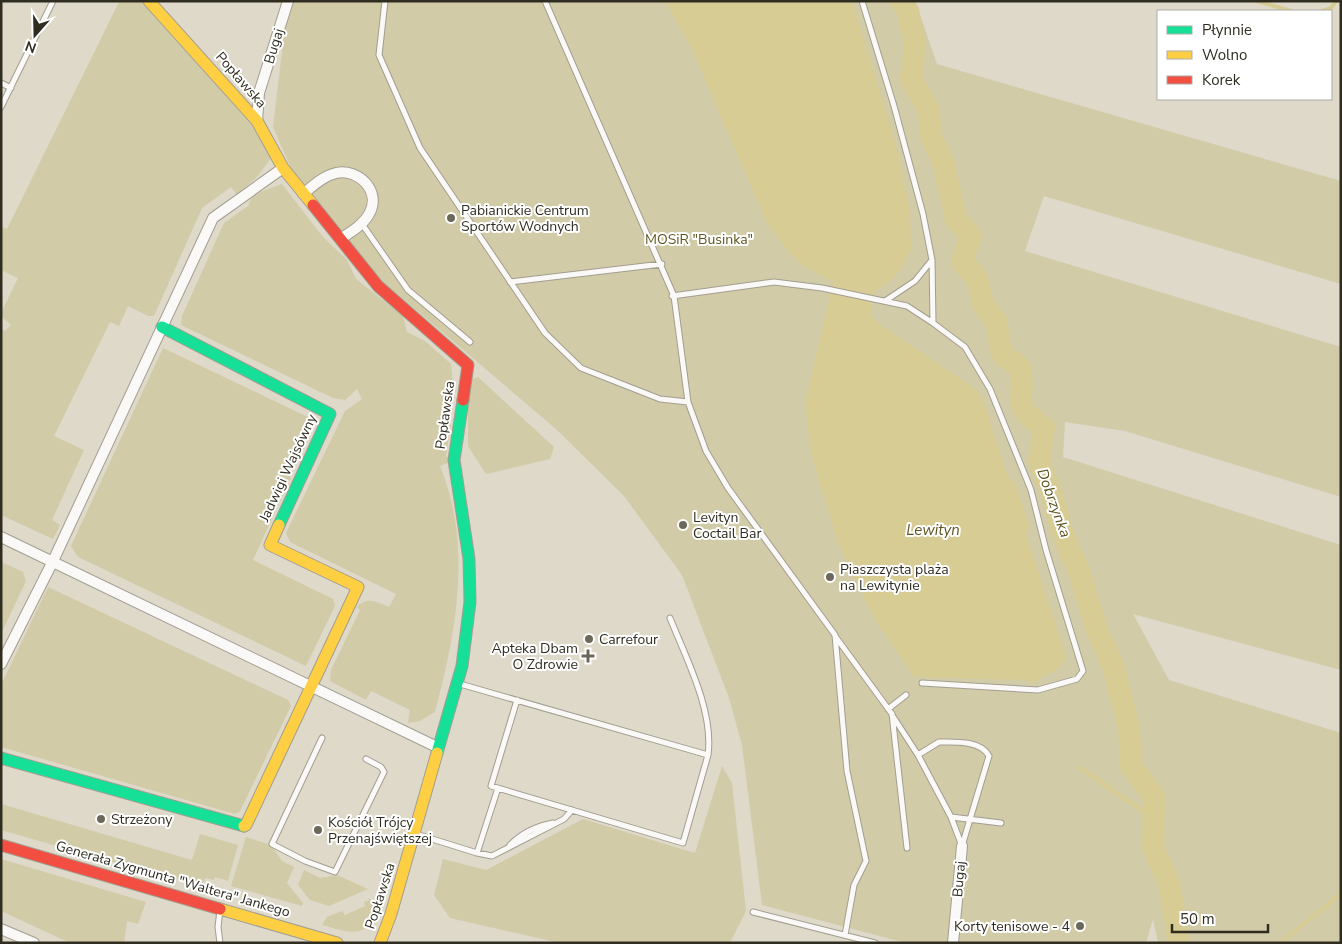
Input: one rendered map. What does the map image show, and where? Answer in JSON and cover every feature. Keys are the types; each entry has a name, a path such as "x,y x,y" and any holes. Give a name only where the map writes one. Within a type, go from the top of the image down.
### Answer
{"street":[{"name":"Popławska","path":"149,1 172,24 257,121 270,141 283,168 378,286 468,365 454,460 469,559 470,594 462,666 415,834 391,914 380,943"},
{"name":"Bugaj","path":"257,121 259,93 288,1"},
{"path":"1,664 53,561 213,218 283,168"},
{"path":"303,194 324,177 330,175 346,172 356,175 365,181 373,201 370,212 362,224 340,239"},
{"name":"Jadwigi Wajsówny","path":"162,327 330,414 270,545 358,587 312,686"},
{"path":"1,537 439,748"},
{"path":"1,758 241,827 249,821 312,686"},
{"name":"Generała Zygmunta \"Waltera\" Jankego","path":"1,845 337,943"},
{"name":"Bugaj","path":"953,943 962,846"},
{"path":"1,929 34,943"}],"lane":[{"path":"1,107 53,1"},
{"path":"385,1 379,55 420,148 546,333 581,368 660,399 688,402"},
{"path":"545,1 662,264 673,296 688,402 706,451 723,479 892,714 918,755 951,817 962,846"},
{"path":"862,1 894,106 932,260 934,323"},
{"path":"1,83 11,88"},
{"path":"362,224 408,290 470,342"},
{"path":"884,301 915,281 932,260"},
{"path":"510,282 662,264"},
{"path":"673,296 774,282 822,288 907,306 934,323 965,347 990,390 1031,490 1046,550 1083,671 1077,679 1038,690 922,683"},
{"path":"517,700 491,786 683,843 708,755 710,739 708,722 693,676 670,618"},
{"path":"835,636 847,771 866,861 854,885 844,935"},
{"path":"458,683 708,755"},
{"path":"888,709 906,695"},
{"path":"892,714 907,848"},
{"path":"322,738 272,844 305,861 335,872 384,772 381,767 366,759"},
{"path":"918,755 939,742 967,743 987,752 989,756 962,846"},
{"path":"477,853 498,788"},
{"path":"415,834 492,856 558,822 571,814 572,810"},
{"path":"951,817 1001,823"},
{"path":"220,909 218,927 220,943"},
{"path":"753,912 875,943"}],"green space":[{"path":"141,1 149,9 251,120 271,158 258,176 237,195 231,187 202,208 154,316 148,316 128,306 119,326 110,322 54,436 84,450 52,520 60,525 53,539 1,515 1,329 5,331 11,325 1,316 1,313 18,278 1,270 1,227 7,229 119,2"},
{"name":"MOSiR \"Businka\"","path":"288,1 915,1 937,64 1341,181 1341,284 1044,196 1025,251 1341,347 1341,497 1125,431 1065,422 1063,457 1341,545 1341,670 1133,614 1169,680 1341,733 1341,943 1158,943 1153,919 1146,943 906,943 762,905 742,745 729,698 682,575 624,496 556,429 381,280 296,180 273,127"},
{"path":"282,184 322,236 347,260 356,279 403,316 407,332 425,341 451,364 452,410 446,455 450,462 440,466 450,496 456,527 458,589 455,620 435,712 420,721 408,723 410,710 371,691 366,700 330,681 331,670 360,610 357,607 369,601 389,607 396,594 290,542 286,533 345,411 362,399 357,389 345,400 333,398 181,325 182,316 224,223 248,206 253,195"},
{"path":"163,348 310,418 286,472 291,478 253,560 333,599 335,606 306,666 78,557 71,546"},
{"path":"478,377 554,447 550,459 486,474 468,446 468,401 473,379"},
{"path":"1,562 23,572 26,581 1,634"},
{"path":"48,587 288,700 291,706 240,811 235,814 1,747 1,685"},
{"path":"722,766 732,783 746,911 730,943 560,943 450,918 434,895 443,859 486,870 583,819 695,853"},
{"path":"1,804 192,860 200,834 238,845 228,881 215,877 214,880 205,878 203,884 186,883 1,830"},
{"path":"246,837 271,845 282,861 294,867 287,883 303,903 302,906 231,886"},
{"path":"1,859 146,902 138,924 127,921 124,943 70,943 1,911"},
{"path":"304,870 320,878 337,875 368,889 329,906 310,900 298,885"},
{"path":"371,899 381,901 376,914 366,928 352,932 322,925 327,917 342,911 345,915 365,906 364,902"}],"water":[{"name":"Lewityn","path":"665,1 852,1 898,152 910,212 911,249 902,268 888,283 874,292 871,313 876,322 977,390 982,397 1008,478 1015,482 1029,526 1026,533 1066,657 1059,668 1042,677 1034,685 1026,680 914,677 874,618 838,543 811,453 805,403 833,282 803,266 789,252 767,223 692,49"}],"waterway":[{"name":"Dobrzynka","path":"901,1 908,11 915,42 911,80 928,108 931,136 943,161 956,219 971,236 962,262 974,274 983,304 996,321 1001,351 1005,357 1020,367 1022,406 1044,428 1039,462 1051,491 1062,531 1080,574 1096,627 1113,666 1129,728 1131,766 1154,796 1153,848 1169,883 1179,943"},
{"path":"1257,1 1288,10"},
{"path":"1325,10 1331,8 1336,1"},
{"path":"1080,768 1155,819"},
{"path":"1280,943 1341,894"}],"traffic: fast":[{"path":"162,327 330,414 279,525"},
{"path":"437,753 462,666 470,602 469,559 454,460 463,400"},
{"path":"1,758 244,826"}],"traffic: slow":[{"path":"149,1 257,121 283,168 313,205"},
{"path":"244,826 358,587 270,545 279,525"},
{"path":"380,943 391,914 437,753"},
{"path":"220,909 337,943"}],"traffic: jam":[{"path":"313,205 378,286 468,365 463,400"},
{"path":"1,845 220,909"}],"place":[{"name":"Pabianickie Centrum Sportów Wodnych","path":"451,218"},
{"name":"Levityn Coctail Bar","path":"683,525"},
{"name":"Piaszczysta plaża na Lewitynie","path":"830,577"},
{"name":"Carrefour","path":"589,639"},
{"name":"Apteka Dbam O Zdrowie","path":"588,656"},
{"name":"Strzeżony","path":"101,819"},
{"name":"Kościół Trójcy Przenajświętszej","path":"318,830"},
{"name":"Korty tenisowe - 4","path":"1080,926"}]}
